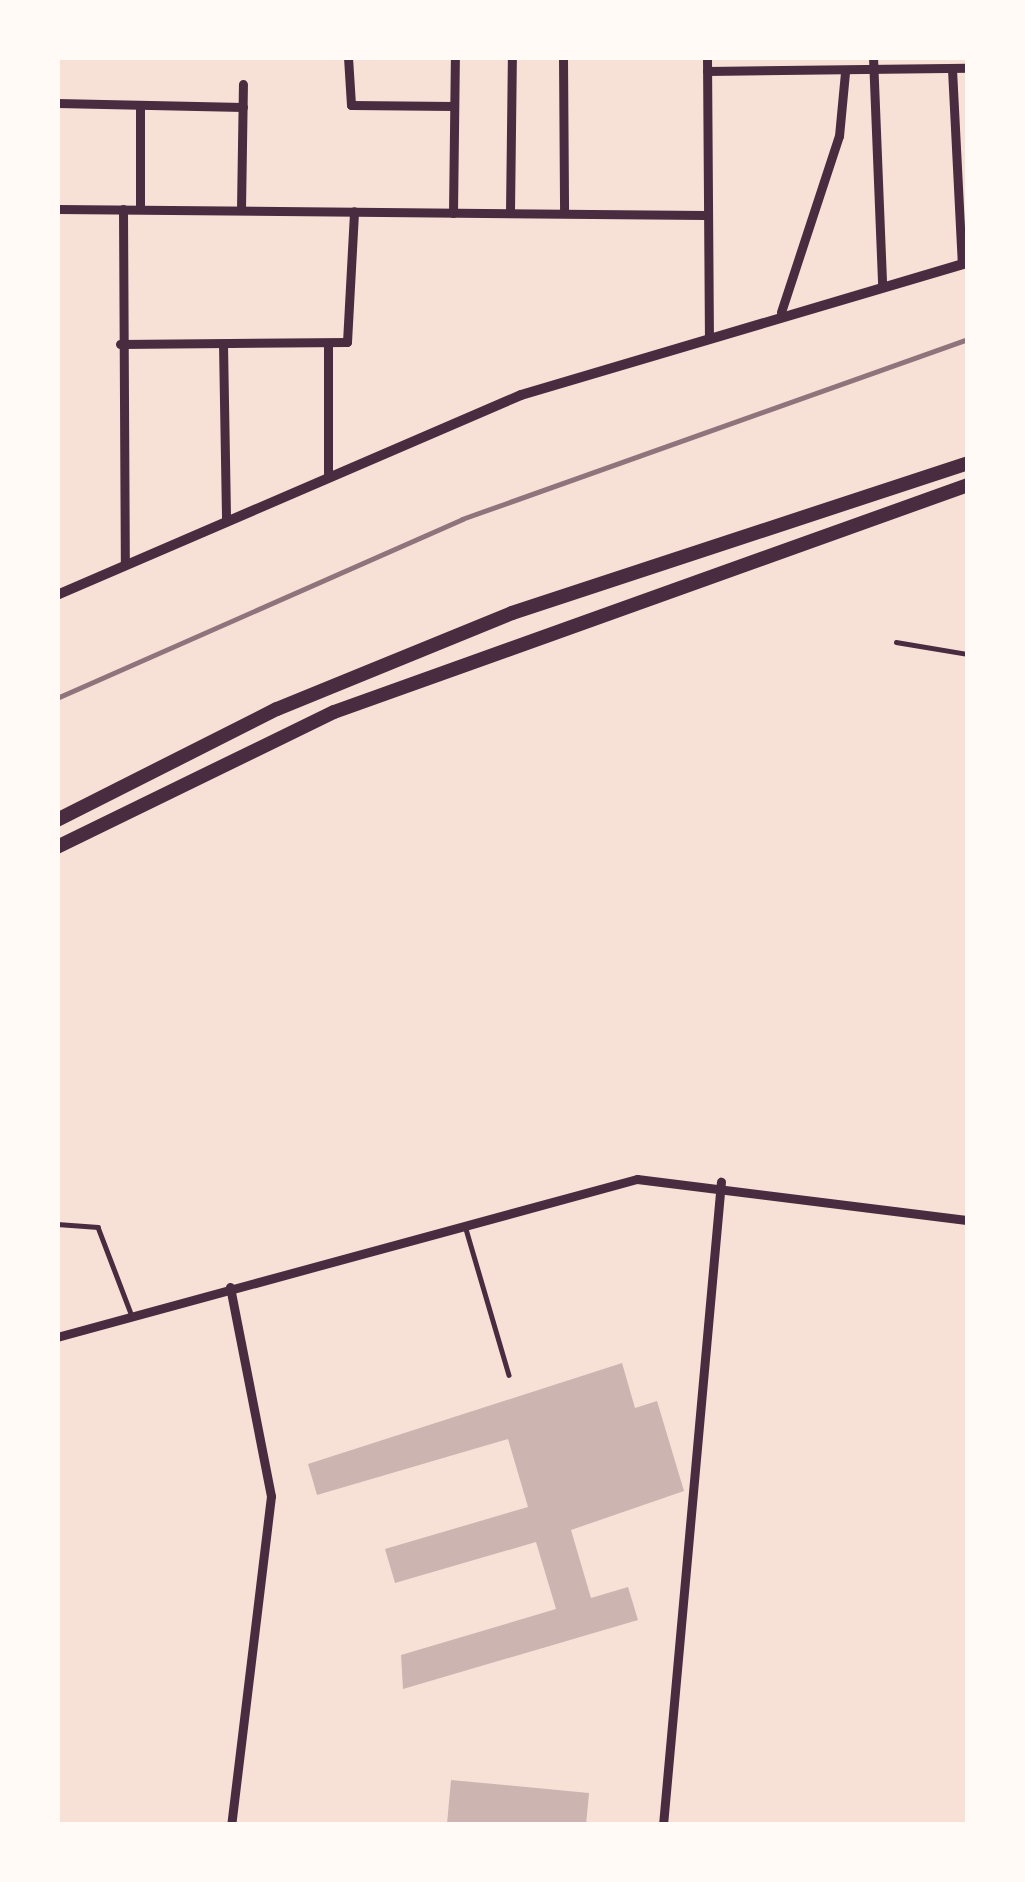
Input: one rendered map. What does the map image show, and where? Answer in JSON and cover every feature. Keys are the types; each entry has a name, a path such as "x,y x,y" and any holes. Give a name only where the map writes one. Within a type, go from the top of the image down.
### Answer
{"main road":[{"path":"57,820 277,709 512,613 968,463"},
{"path":"57,848 334,712 968,485"}],"street":[{"path":"348,57 351,105 454,106"},
{"path":"453,213 455,57"},
{"path":"510,212 512,57"},
{"path":"563,57 564,212"},
{"path":"707,57 709,335"},
{"path":"873,57 882,285"},
{"path":"707,70 968,68"},
{"path":"57,595 328,475 709,335 965,263 952,69"},
{"path":"782,313 842,125 845,72"},
{"path":"241,209 243,84"},
{"path":"57,103 243,107"},
{"path":"140,105 140,209"},
{"path":"57,209 705,215"},
{"path":"123,209 120,344 125,563"},
{"path":"120,344 347,342 356,324 355,211"},
{"path":"328,343 328,475"},
{"path":"223,344 226,519"},
{"path":"57,1337 637,1179 721,1183 968,1220"},
{"path":"663,1825 721,1183"},
{"path":"230,1287 271,1496 231,1825"}],"lane":[{"path":"896,642 968,654"},
{"path":"464,1223 509,1375"},
{"path":"57,1224 98,1227 132,1316"}],"building":[{"path":"622,1363 635,1408 657,1401 684,1491 571,1530 591,1598 628,1587 638,1620 403,1689 401,1655 556,1609 536,1542 395,1583 385,1549 528,1507 508,1439 317,1495 308,1464"},
{"path":"451,1780 589,1793 586,1825 447,1824"}],"railway":[{"path":"57,698 462,519 968,339"}]}
